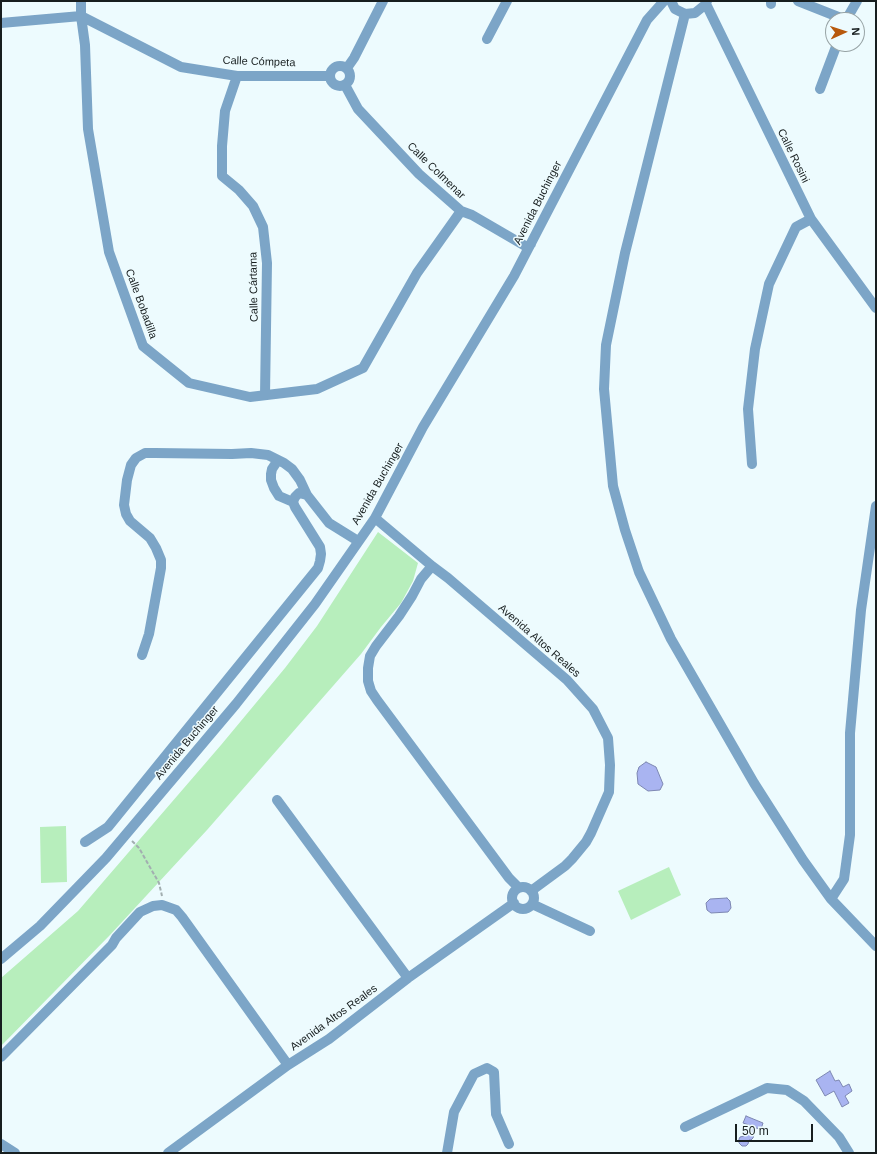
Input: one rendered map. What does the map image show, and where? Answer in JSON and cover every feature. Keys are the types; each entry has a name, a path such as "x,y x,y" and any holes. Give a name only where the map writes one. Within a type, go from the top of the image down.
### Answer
{"street":[{"name":"Calle Bobadilla","path":"81,1 81,16 85,45 88,129 109,252 143,346 189,383 250,397 317,389 363,368 417,272 461,211"},
{"path":"347,68 354,58 383,1"},
{"path":"487,39 507,1"},
{"name":"Avenida Buchinger","path":"1,959 40,926 106,858 236,704 315,604 358,542 374,518 423,427 514,276 647,20 664,1"},
{"path":"671,1 675,9 686,14 695,13 706,3"},
{"path":"798,1 846,20 857,1"},
{"name":"Calle Rosini","path":"706,3 811,219 876,308"},
{"path":"686,14 625,253 606,345 604,389 613,486 625,530 640,572 671,639 754,783 803,860 831,899 876,946"},
{"path":"1,23 81,16"},
{"name":"Calle Cómpeta","path":"81,16 181,67 237,76 330,76"},
{"path":"820,89 834,52"},
{"path":"340,65 347,68 349,70 350,80 345,85 336,85 331,80 331,70 340,65"},
{"name":"Calle Cártama","path":"237,76 225,112 222,146 222,176 239,190 253,206 263,227 268,263 265,395"},
{"name":"Calle Colmenar","path":"345,85 358,109 419,174 461,211 472,215 527,247 531,244"},
{"path":"752,464 748,409 755,349 769,284 796,227 811,219"},
{"path":"142,656 149,634 159,585 161,560 150,538 130,521 126,514 124,505 125,496 131,465 136,458 155,452 232,454 262,453 268,455 292,469 300,480 307,495 329,523 358,542"},
{"path":"85,842 108,827 318,568 321,554 320,547 293,502 279,496 271,480 272,469 278,460"},
{"path":"293,502 295,497 299,494 307,495"},
{"path":"831,899 844,879 850,835 850,733 861,610 876,506"},
{"name":"Avenida Altos Reales","path":"374,518 448,578 567,680 593,709 608,738 610,765 609,792 591,833 586,842 564,866 531,891"},
{"path":"432,566 421,579 399,616 376,646 369,662 368,681 371,691 377,700 509,878 519,888 526,888 531,891 534,898 532,904 526,908 516,906 514,903 514,893 519,888"},
{"path":"277,800 408,978"},
{"name":"Avenida Altos Reales","path":"175,1151 288,1066 329,1039 408,978 514,903"},
{"path":"532,904 590,931"},
{"path":"1,1058 112,945 116,938 140,912 153,906 162,905 176,910 182,917 288,1066"},
{"path":"447,1153 454,1112 474,1074 487,1068 494,1072 496,1114 509,1144"},
{"path":"685,1127 767,1088 787,1090 804,1101 839,1137 849,1153"},
{"path":"1,1144 15,1153"}],"path":[{"path":"126,834 139,848 159,883 162,895 162,905"}],"green space":[{"path":"378,532 418,563 413,581 401,603 361,654 207,830 110,935 1,1046 1,978 78,911 221,745 285,668 317,626"},
{"path":"66,826 67,882 41,883 40,827"},
{"path":"669,867 681,895 631,920 618,891"}],"water":[{"path":"646,762 656,767 663,784 660,790 648,791 638,784 637,773 639,767"},
{"path":"727,898 730,901 731,908 728,912 711,913 707,910 706,903 710,899"},
{"path":"830,1071 835,1081 839,1080 843,1087 849,1084 852,1091 845,1096 849,1103 842,1107 834,1091 825,1096 816,1080"},
{"path":"746,1116 763,1123 761,1129 756,1128 753,1138 749,1140 748,1144 746,1146 742,1146 739,1143 739,1139 740,1137 744,1136 745,1132 743,1128 749,1125 743,1123"}]}
